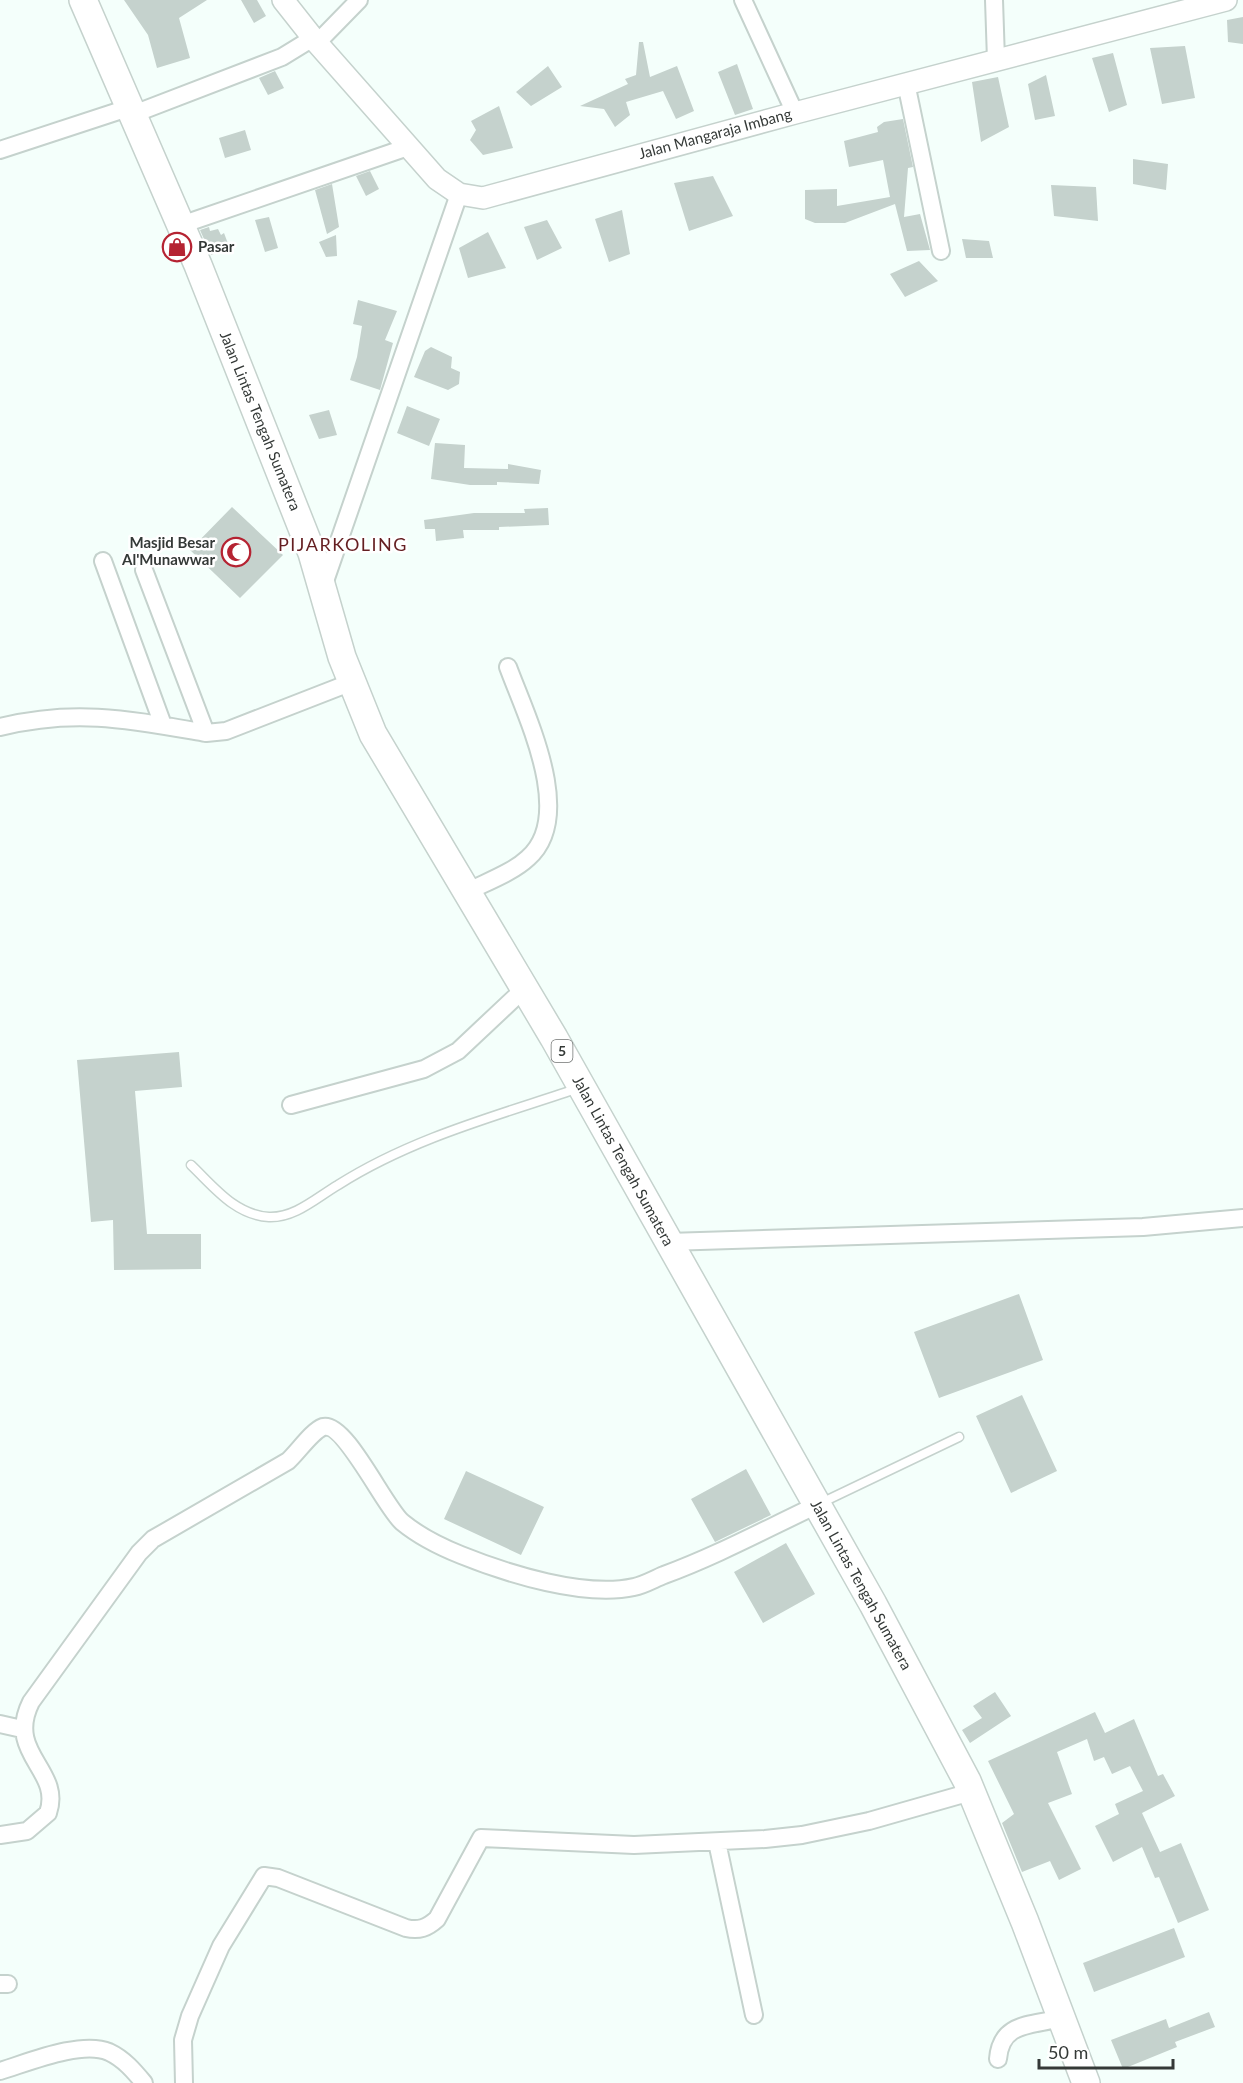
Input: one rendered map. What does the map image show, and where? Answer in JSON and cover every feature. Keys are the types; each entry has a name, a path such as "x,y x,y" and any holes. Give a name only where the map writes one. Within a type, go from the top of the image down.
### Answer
{"highway":[{"name":"Jalan Lintas Tengah Sumatera","path":"83,0 181,225 312,553 342,657 373,734 582,1087 873,1604 971,1791 1086,2083"}],"street":[{"path":"283,0 315,40 437,179 459,194 323,590"},
{"path":"0,150 130,111 282,57 315,40 359,0"},
{"path":"743,0 795,113"},
{"path":"994,0 996,60"},
{"name":"Jalan Mangaraja Imbang","path":"459,194 483,198 906,83 1226,0"},
{"path":"906,83 941,251"},
{"path":"181,225 408,147"},
{"path":"103,561 163,725"},
{"path":"144,570 206,733"},
{"path":"467,892 527,860 538,847 547,827 548,801 539,749 508,667"},
{"path":"0,728 77,716 116,717 206,733 226,732 352,682"},
{"path":"291,1105 423,1069 458,1051 525,988"},
{"path":"668,1242 1143,1227 1243,1218"},
{"path":"0,1834 27,1831 43,1819 50,1806 51,1793 28,1748 22,1729 24,1716 31,1702 139,1553 153,1539 288,1461 304,1447 313,1433 325,1426 334,1428 346,1438 380,1494 401,1521 422,1536 488,1565 596,1591 636,1587 692,1565 817,1505"},
{"path":"0,1724 22,1729"},
{"path":"184,2083 183,2040 190,2016 221,1946 264,1876 278,1878 406,1928 418,1929 427,1927 437,1919 481,1838 634,1845 717,1842 802,1835 869,1821 971,1791"},
{"path":"717,1842 754,2014"},
{"path":"998,2059 999,2044 1009,2031 1061,2018"},
{"path":"0,2072 51,2055 93,2049 108,2052 128,2065 144,2083"}],"lane":[{"path":"191,1165 230,1203 251,1215 287,1216 367,1167 430,1137 582,1087"},
{"path":"817,1505 959,1437"}],"building":[{"path":"124,0 207,0 179,18 190,58 157,68 148,35"},
{"path":"241,0 257,0 266,16 254,23"},
{"path":"1243,17 1243,44 1228,42 1227,20"},
{"path":"639,42 643,42 650,77 677,66 694,111 676,119 663,91 626,102 630,115 615,127 604,109 580,106 628,84 625,79 636,75"},
{"path":"1185,46 1195,98 1162,104 1150,48"},
{"path":"1113,53 1127,105 1109,112 1092,58"},
{"path":"737,64 753,109 735,115 718,72"},
{"path":"548,66 562,87 531,106 516,92"},
{"path":"275,71 284,88 268,95 259,78"},
{"path":"1046,75 1055,116 1035,120 1028,84"},
{"path":"998,77 1009,127 981,142 972,82"},
{"path":"499,106 513,148 483,155 470,140 476,130 471,121"},
{"path":"903,119 913,167 908,168 904,217 920,214 930,250 907,251 895,204 845,223 815,223 805,219 805,190 837,189 837,206 890,197 883,160 849,167 844,141 878,132 877,127 884,122"},
{"path":"245,130 251,150 225,158 219,138"},
{"path":"1133,159 1168,164 1166,190 1133,184"},
{"path":"370,171 379,189 366,196 356,176"},
{"path":"713,176 733,216 689,231 674,183"},
{"path":"332,184 339,227 327,234 315,190"},
{"path":"1051,185 1096,187 1098,221 1054,216"},
{"path":"622,210 630,254 609,262 595,219"},
{"path":"269,217 278,248 265,252 255,220"},
{"path":"547,220 562,248 537,260 524,227"},
{"path":"209,227 210,231 218,229 221,235 224,233 230,249 211,255 200,230"},
{"path":"488,232 506,268 468,278 459,248"},
{"path":"336,235 337,256 326,257 319,242"},
{"path":"962,239 989,241 993,258 966,258"},
{"path":"919,261 938,281 905,297 890,274"},
{"path":"358,300 397,311 385,340 393,343 380,390 350,380 357,357 362,326 353,324"},
{"path":"431,347 452,357 451,368 460,372 459,384 448,390 414,377 425,351"},
{"path":"407,406 440,419 429,446 397,433"},
{"path":"329,410 337,435 319,439 309,415"},
{"path":"435,443 465,445 464,468 508,469 508,464 541,470 539,484 497,482 497,485 470,485 431,479"},
{"name":"Masjid Besar Al'Munawwar","path":"232,507 283,555 240,598 190,550"},
{"path":"548,508 549,525 499,527 499,530 463,530 464,538 436,541 435,529 425,529 424,520 474,513 525,513 524,509"},
{"path":"179,1052 182,1087 135,1091 147,1234 201,1234 201,1269 114,1270 113,1220 91,1222 77,1060"},
{"path":"1019,1294 1043,1360 939,1398 914,1332"},
{"path":"1022,1395 1057,1471 1011,1493 976,1416"},
{"path":"746,1469 771,1515 715,1542 691,1499"},
{"path":"466,1471 544,1507 521,1555 444,1519"},
{"path":"786,1543 815,1594 763,1623 734,1572"},
{"path":"995,1692 1011,1716 970,1743 962,1730 982,1718 973,1706"},
{"path":"1095,1712 1105,1733 1134,1719 1158,1776 1163,1774 1175,1796 1142,1813 1160,1852 1181,1843 1209,1910 1178,1923 1159,1877 1155,1878 1142,1847 1113,1862 1095,1826 1119,1814 1115,1804 1143,1791 1130,1766 1112,1774 1104,1757 1094,1761 1087,1739 1057,1752 1072,1794 1048,1803 1081,1869 1059,1880 1050,1861 1022,1872 1002,1823 1014,1814 988,1761"},
{"path":"1174,1928 1185,1957 1094,1992 1083,1963"},
{"path":"1209,2012 1215,2027 1175,2042 1177,2047 1123,2069 1111,2040 1166,2019 1169,2028"}],"place":[{"name":"Pasar","path":"177,247"},
{"name":"Masjid Besar Al'Munawwar","path":"236,552"}],"district":[{"name":"PIJARKOLING","path":"343,545"}]}
